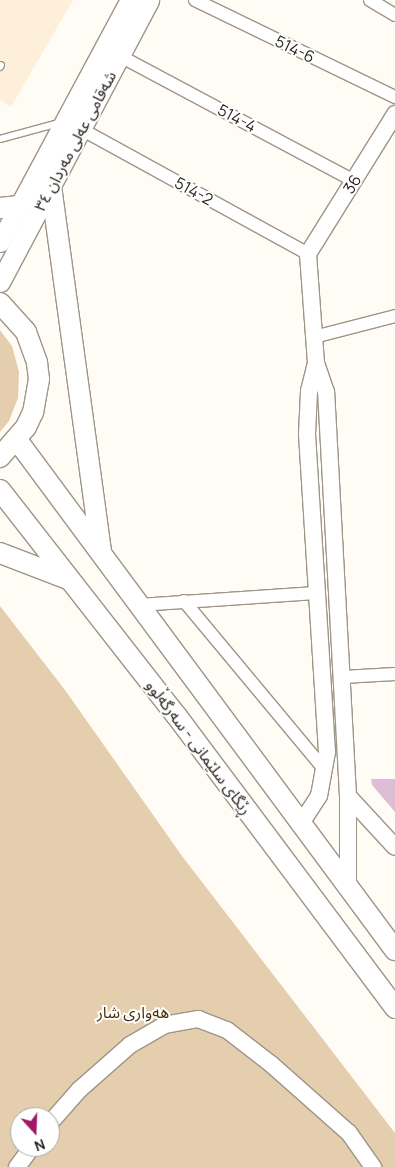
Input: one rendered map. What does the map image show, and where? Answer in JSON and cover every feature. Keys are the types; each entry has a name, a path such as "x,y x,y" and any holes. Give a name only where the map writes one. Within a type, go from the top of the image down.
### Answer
{"main road":[{"name":"شەقامی عەلی مەردان ٣٤","path":"0,282 51,186 73,125 130,0"},
{"name":"شەقامی عەلی مەردان ٣٤","path":"0,242 9,207 73,125 120,56 149,0"},
{"path":"51,186 102,552"},
{"path":"0,303 26,332 37,363 38,388 33,412 17,440 0,457"},
{"path":"17,440 102,552 348,890 395,950"},
{"name":"ڕێگای سلێمانی - سەرگەڵوو","path":"0,490 176,715 395,1008"},
{"path":"0,553 69,579"}],"street":[{"name":"514-6","path":"195,0 395,97"},
{"path":"370,0 395,16"},
{"name":"514-4","path":"120,56 354,181"},
{"name":"36","path":"308,254 395,114"},
{"name":"514-2","path":"73,125 308,254"},
{"path":"308,254 316,363 326,392 343,677 348,796 348,890"},
{"path":"314,337 395,316"},
{"path":"300,825 316,803 325,770 327,730 316,593 307,434 309,391 316,363"},
{"path":"139,605 316,593"},
{"path":"184,601 325,770"},
{"path":"343,677 395,674"},
{"path":"348,796 395,847"},
{"path":"60,1112 79,1090 130,1045 164,1025 198,1020 227,1030 271,1064 348,1133 373,1167"},
{"path":"17,1167 26,1157"}],"lane":[{"path":"0,139 73,125"}],"shaded area":[{"path":"0,0 73,0 11,107 0,100"}],"green space":[{"path":"0,330 12,346 19,372 18,398 9,421 0,432"},
{"name":"هەواری شار","path":"0,606 65,690 182,856 395,1133 395,1167 0,1167"}],"building":[{"path":"371,779 395,779 395,812 372,785"}]}
